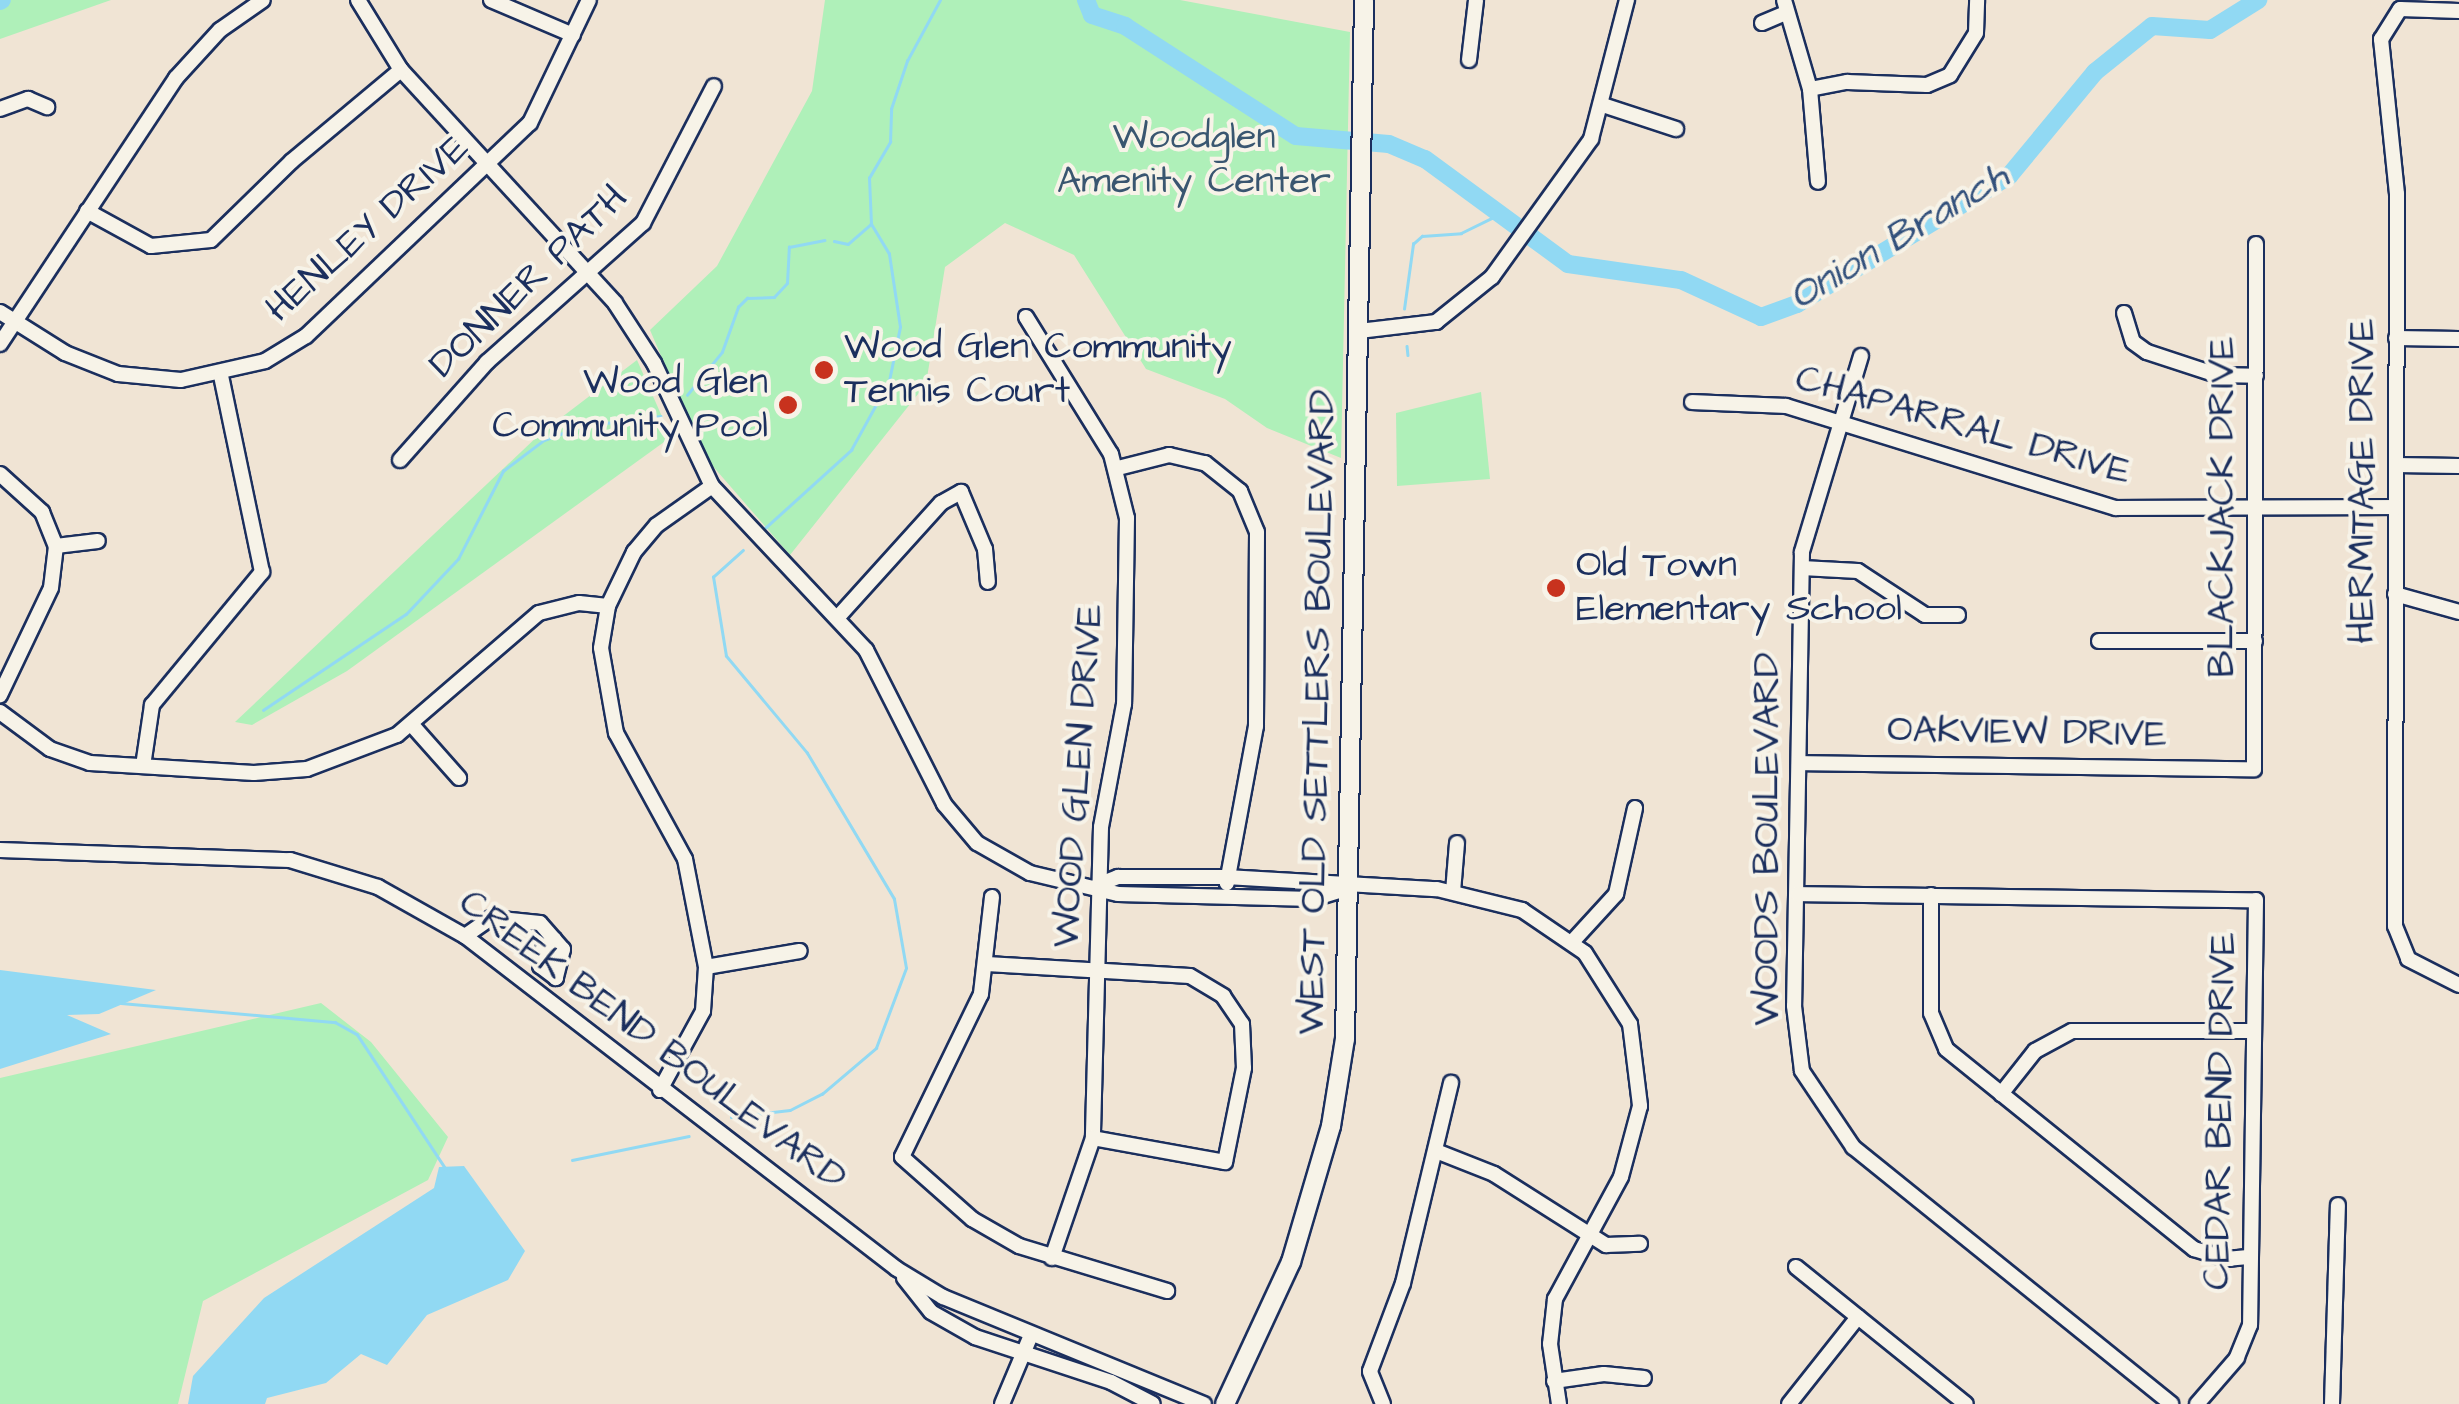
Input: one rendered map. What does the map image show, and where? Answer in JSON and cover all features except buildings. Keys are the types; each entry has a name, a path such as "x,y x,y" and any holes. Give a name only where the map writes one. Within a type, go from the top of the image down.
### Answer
{"main road":[{"name":"WEST OLD SETTLERS BOULEVARD","path":"1226,1404 1286,1276 1331,1126 1348,995 1364,0"}],"street":[{"path":"0,344 194,56 263,0"},
{"path":"358,0 401,70 590,271 654,363 712,486 772,555 838,617 876,665 935,789 965,832 1030,874 1098,885 1118,894 1313,899 1349,888"},
{"path":"491,0 573,35"},
{"name":"HENLEY DRIVE","path":"0,312 118,374 171,380 221,375 265,360 306,336 489,164 542,108 589,0"},
{"path":"1469,60 1476,0"},
{"path":"1359,331 1436,322 1465,303 1507,258 1583,155 1604,105 1627,0"},
{"path":"1810,89 1848,82 1927,84 1950,75 1976,33 1978,0"},
{"name":"HERMITAGE DRIVE","path":"2459,11 2409,6 2392,15 2381,34 2397,194 2394,926 2408,960 2459,985"},
{"path":"1762,23 1785,7 1810,89 1818,182"},
{"path":"88,210 152,246 211,240 292,161 401,70"},
{"name":"DONNER PATH","path":"400,460 486,362 590,271 658,202 714,86"},
{"path":"0,109 28,99 46,107"},
{"path":"1604,105 1676,129"},
{"name":"BLACKJACK DRIVE","path":"2254,770 2256,244"},
{"path":"2124,313 2134,342 2147,352 2217,375 2256,376"},
{"name":"WOOD GLEN DRIVE","path":"1026,317 1118,468 1127,518 1124,704 1101,827 1093,1138 1052,1258"},
{"path":"2396,338 2459,338"},
{"name":"WOODS BOULEVARD","path":"1861,356 1808,517 1802,568 1794,1006 1802,1071 1832,1123 1853,1147 2171,1404"},
{"path":"143,766 152,704 262,572 221,375"},
{"name":"CHAPARRAL DRIVE","path":"1692,402 1786,406 2101,505 2256,510 2396,507"},
{"path":"1118,468 1169,455 1205,463 1240,491 1257,532 1256,726 1226,877 1227,897"},
{"path":"2396,465 2459,466"},
{"path":"0,474 42,512 56,546 51,588 0,695"},
{"path":"660,1090 703,1011 706,967 680,842 623,748 605,699 601,648 608,606 645,538 712,486"},
{"path":"838,617 941,504 961,492 985,549 988,582"},
{"path":"56,546 98,541"},
{"path":"1802,568 1858,572 1925,615 1958,615"},
{"path":"2395,594 2459,612"},
{"path":"0,712 69,757 143,766 307,770 358,755 412,724 539,614 579,603 608,606"},
{"path":"2100,641 2254,641"},
{"path":"412,724 459,778"},
{"name":"OAKVIEW DRIVE","path":"1799,763 2254,770"},
{"path":"1573,941 1616,894 1636,808"},
{"path":"1453,892 1457,843"},
{"name":"CREEK BEND BOULEVARD","path":"0,850 290,860 378,887 465,936 897,1269 1032,1335 1126,1367 1204,1404"},
{"path":"1098,885 1118,877 1226,877 1314,879 1349,888 1453,892 1522,910 1573,941 1616,994 1640,1073 1630,1154 1555,1299 1554,1381 1559,1404"},
{"name":"CEDAR BEND DRIVE","path":"1798,894 2256,900 2249,1332 2236,1358 2197,1404"},
{"path":"1931,896 1936,1032 2001,1094 2194,1249 2226,1259 2251,1257"},
{"path":"992,897 987,964 971,1018 902,1157 972,1219 1052,1258 1167,1292"},
{"path":"465,936 491,918 540,922 554,939"},
{"path":"706,967 800,951"},
{"path":"987,964 1200,979 1242,1024 1246,1048 1225,1162 1093,1138"},
{"path":"2001,1094 2035,1051 2072,1031 2253,1031"},
{"path":"1383,1404 1370,1370 1403,1283 1451,1082"},
{"path":"1436,1152 1494,1174 1587,1234 1618,1248 1640,1244"},
{"path":"2332,1404 2338,1205"},
{"path":"1796,1266 1960,1402"},
{"name":"CREEK BEND BOULEVARD","path":"897,1269 932,1312 1023,1355 1111,1382 1153,1404"},
{"path":"1789,1404 1858,1317"},
{"path":"1002,1404 1032,1335"},
{"path":"1554,1381 1604,1374 1644,1378"}],"green space":[{"path":"0,0 111,0 0,39"},
{"name":"Woodglen Amenity Center","path":"825,0 1180,0 1350,32 1341,458 1267,428 1225,399 1146,369 1074,255 1005,223 945,267 926,384 790,555 704,456 650,330 717,266 812,91"},
{"path":"637,360 671,437 347,671 252,725 235,722 541,433"},
{"path":"1481,392 1490,479 1397,486 1396,413"},
{"path":"321,1003 371,1042 448,1137 428,1180 203,1301 178,1404 0,1404 0,1078"}],"water":[{"path":"0,970 156,990 99,1014 67,1015 111,1034 0,1069"},
{"path":"464,1166 525,1251 508,1280 427,1315 387,1365 361,1354 326,1383 267,1398 265,1404 188,1404 193,1376 264,1298 434,1188 439,1167"}],"waterway":[{"path":"834,241 848,244 871,224 869,178 890,142 891,109 907,61 940,0"},
{"name":"Onion Branch","path":"1086,0 1092,15 1125,26 1296,136 1389,144 1425,159 1568,264 1681,280 1761,317 1797,304 2009,176 2095,72 2152,26 2210,30 2258,0"},
{"path":"1404,309 1413,244 1422,236 1461,233 1496,216"},
{"path":"764,529 851,450 889,381 900,327 889,254 871,224"},
{"path":"687,395 722,352 738,307 747,298 774,297 787,283 789,247 824,240"},
{"path":"1407,346 1408,355"},
{"path":"263,710 406,614 458,559 503,471 544,440 582,426 660,416"},
{"path":"731,1117 790,1110 822,1094 876,1048 906,968 894,899 807,753 726,656 713,577 743,550"},
{"path":"121,1003 335,1022 357,1034 446,1169"},
{"path":"572,1160 689,1136"}],"place":[{"name":"Wood Glen Community Tennis Court","path":"824,370"},
{"name":"Wood Glen Community Pool","path":"788,405"},
{"name":"Old Town Elementary School","path":"1556,588"}]}
